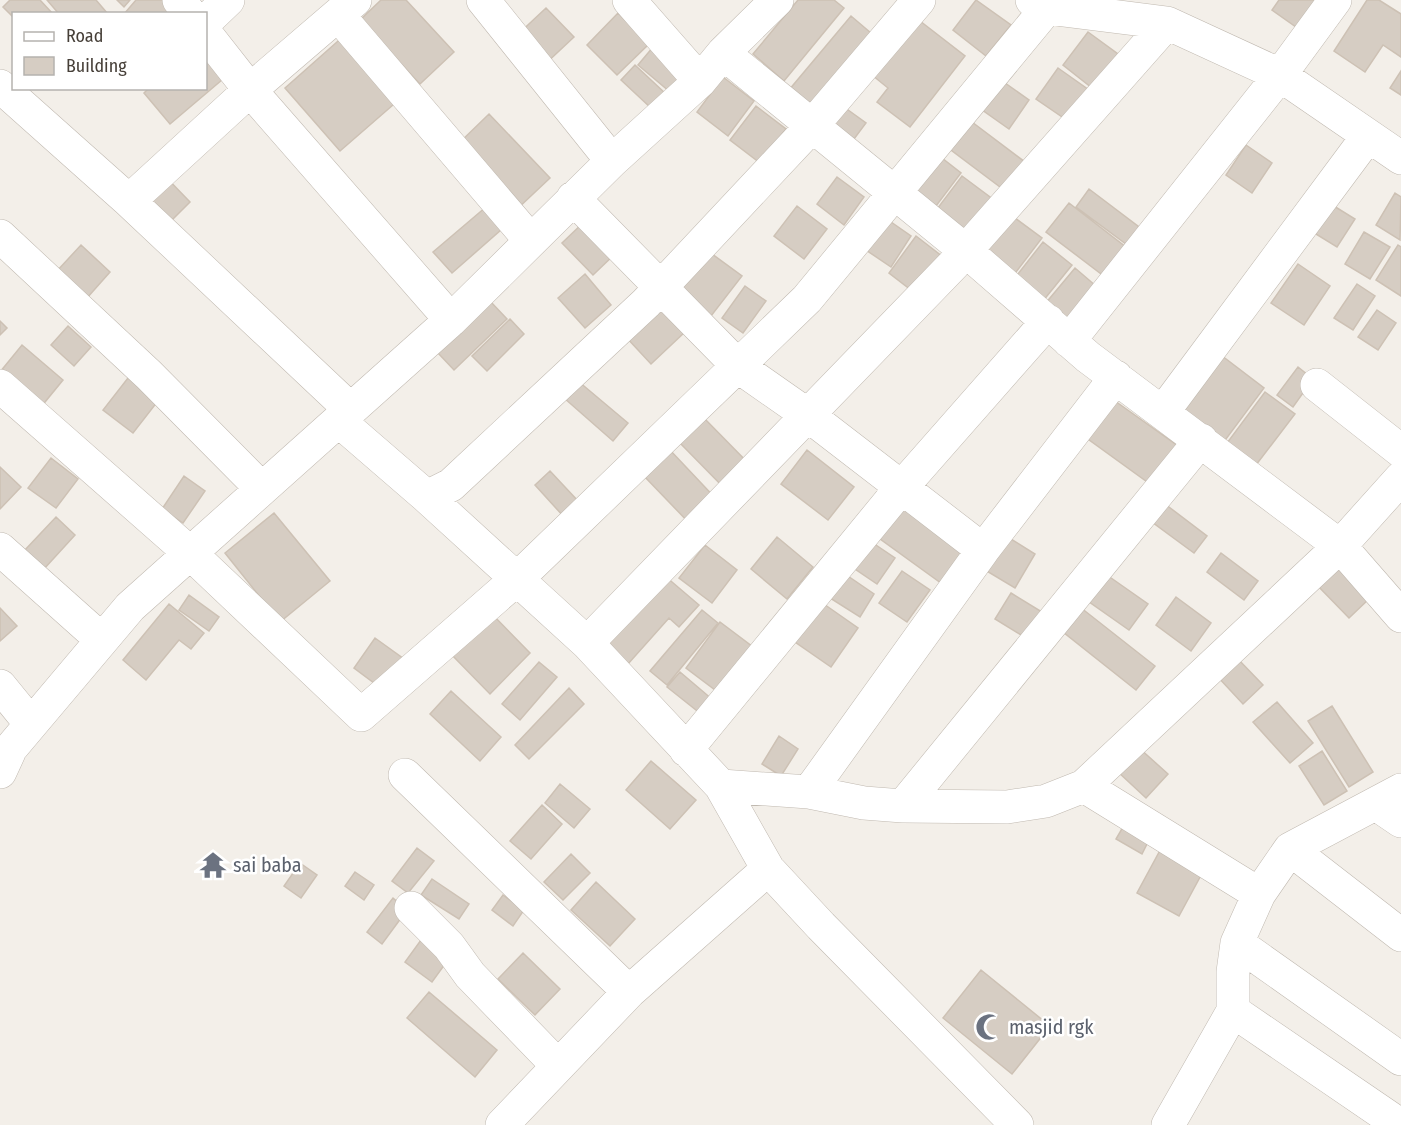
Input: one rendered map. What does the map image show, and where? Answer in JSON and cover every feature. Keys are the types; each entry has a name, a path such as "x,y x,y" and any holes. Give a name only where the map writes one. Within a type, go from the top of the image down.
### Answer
{"street":[{"path":"179,0 188,12"},
{"path":"207,20 228,0"},
{"path":"483,0 612,161"},
{"path":"628,0 700,81"},
{"path":"0,772 11,748 130,607 451,320 573,198 700,81 723,53 776,0"},
{"path":"427,496 452,485 661,287 811,127 919,0"},
{"path":"686,750 901,488 1058,331 1280,75 1335,0"},
{"path":"0,386 190,553 361,715 518,578 807,299 895,193 1039,4 1167,22 1280,75 1401,158"},
{"path":"129,201 250,90 347,8 531,241"},
{"path":"587,643 809,416 966,250 1167,22"},
{"path":"207,35 250,90 451,320"},
{"path":"723,53 811,127 966,250 1058,331 1340,546 1401,616"},
{"path":"0,86 129,201 427,496 587,643 721,786 768,868 821,926 1017,1125"},
{"path":"1163,412 1368,136"},
{"path":"573,198 739,367 809,416 983,550"},
{"path":"0,236 149,375 262,489"},
{"path":"809,792 983,550 1116,377"},
{"path":"1317,385 1401,452"},
{"path":"903,806 1201,440"},
{"path":"721,786 809,792 864,803 903,806 1007,807 1046,801 1084,786 1340,546 1401,478"},
{"path":"0,549 102,640"},
{"path":"0,686 31,724"},
{"path":"405,775 629,992"},
{"path":"1084,786 1260,894"},
{"path":"1168,1125 1233,1011 1233,972 1237,943 1260,894 1290,849 1392,805"},
{"path":"1290,849 1401,935"},
{"path":"502,1125 629,992 768,868"},
{"path":"411,908 449,946 471,975 558,1066"},
{"path":"1237,943 1401,1059"},
{"path":"1233,1011 1400,1125"}],"building":[{"path":"10,0 40,0 51,12 12,12 12,16 3,7"},
{"path":"47,0 96,0 106,12 57,12"},
{"path":"117,0 130,0 124,7"},
{"path":"136,0 175,0 176,12 126,12"},
{"path":"381,0 406,0 454,52 420,84 360,20"},
{"path":"798,0 834,0 844,8 784,81 753,54"},
{"path":"976,0 1011,25 986,56 953,30"},
{"path":"1279,0 1325,0 1303,32 1272,10"},
{"path":"1367,0 1379,0 1401,14 1401,57 1383,45 1365,72 1334,51"},
{"path":"546,8 574,37 542,67 514,38"},
{"path":"618,13 649,44 617,75 587,45"},
{"path":"911,14 965,56 910,127 877,102 888,88 867,71"},
{"path":"851,16 871,33 810,107 789,90"},
{"path":"1088,32 1118,54 1092,88 1063,65"},
{"path":"346,34 401,98 340,151 285,88"},
{"path":"207,47 229,74 170,124 144,93 147,90 207,90"},
{"path":"653,47 685,75 670,92 638,65"},
{"path":"635,65 666,94 652,109 621,80"},
{"path":"1058,68 1089,90 1068,121 1036,99"},
{"path":"1401,71 1401,95 1390,88"},
{"path":"723,77 754,101 728,136 697,112"},
{"path":"998,78 1029,100 1009,129 978,107"},
{"path":"756,106 786,129 760,163 730,140"},
{"path":"844,107 866,123 851,143 829,127"},
{"path":"489,114 550,178 515,211 455,147"},
{"path":"968,119 1029,165 1008,193 947,147"},
{"path":"1246,145 1272,163 1252,193 1226,175"},
{"path":"933,151 961,173 933,210 905,188"},
{"path":"161,172 190,202 163,229 133,199"},
{"path":"962,176 998,203 973,236 937,209"},
{"path":"837,177 864,197 844,225 817,204"},
{"path":"1089,189 1147,233 1134,250 1076,207"},
{"path":"1395,193 1401,197 1400,240 1376,225"},
{"path":"493,201 510,222 452,273 433,252"},
{"path":"1069,203 1131,251 1109,280 1046,232"},
{"path":"1329,203 1355,219 1337,247 1311,231"},
{"path":"797,206 827,229 804,259 774,236"},
{"path":"881,215 911,236 891,267 860,246"},
{"path":"1011,215 1042,238 1013,276 982,253"},
{"path":"586,220 617,252 593,275 562,243"},
{"path":"1364,232 1390,247 1370,279 1345,264"},
{"path":"916,236 947,260 920,297 889,273"},
{"path":"1043,242 1072,265 1043,301 1014,279"},
{"path":"81,245 110,272 87,298 57,271"},
{"path":"1398,245 1401,247 1401,296 1376,280"},
{"path":"708,251 742,276 711,316 678,291"},
{"path":"1298,264 1330,286 1304,325 1271,303"},
{"path":"1075,268 1103,292 1074,328 1045,304"},
{"path":"585,274 611,305 585,328 558,298"},
{"path":"1357,284 1375,296 1353,330 1334,318"},
{"path":"745,286 766,301 743,333 722,318"},
{"path":"490,301 507,319 454,370 438,353"},
{"path":"661,304 686,331 651,364 626,337"},
{"path":"1377,310 1396,323 1378,350 1358,337"},
{"path":"510,319 524,334 487,371 472,356"},
{"path":"0,321 7,328 0,335"},
{"path":"68,326 91,347 74,366 51,345"},
{"path":"22,345 63,380 36,413 0,372"},
{"path":"1213,349 1264,388 1223,443 1172,404"},
{"path":"1298,367 1313,379 1293,407 1277,395"},
{"path":"128,378 158,401 133,433 103,410"},
{"path":"578,381 628,423 613,441 564,398"},
{"path":"1265,392 1295,414 1256,465 1227,443"},
{"path":"1108,396 1178,446 1150,484 1081,434"},
{"path":"702,416 755,470 730,494 678,441"},
{"path":"669,449 719,502 693,527 643,475"},
{"path":"807,450 854,487 828,520 781,484"},
{"path":"51,458 78,479 56,508 28,488"},
{"path":"0,467 21,487 0,509"},
{"path":"550,471 579,502 564,517 535,485"},
{"path":"184,476 205,491 183,523 162,509"},
{"path":"899,504 968,554 945,586 876,536"},
{"path":"1165,504 1207,536 1194,553 1152,522"},
{"path":"274,513 330,581 280,622 225,553"},
{"path":"56,517 75,535 44,569 24,551"},
{"path":"1006,536 1035,554 1015,588 985,570"},
{"path":"777,537 813,567 787,599 751,569"},
{"path":"870,541 895,558 877,584 852,567"},
{"path":"705,545 737,570 712,603 679,578"},
{"path":"1221,553 1258,581 1244,600 1207,572"},
{"path":"1336,562 1371,597 1349,618 1315,583"},
{"path":"902,571 930,590 907,622 879,603"},
{"path":"1104,573 1148,604 1129,630 1085,599"},
{"path":"845,574 874,594 860,617 830,598"},
{"path":"665,576 699,605 679,627 669,618 628,664 606,644"},
{"path":"1011,593 1042,612 1026,638 995,619"},
{"path":"189,595 219,617 209,631 179,610"},
{"path":"1176,597 1211,623 1191,651 1156,625"},
{"path":"1071,600 1155,666 1136,690 1053,624"},
{"path":"821,602 858,628 831,667 795,642"},
{"path":"169,604 204,633 191,649 179,640 146,680 123,660"},
{"path":"0,608 17,626 0,641"},
{"path":"702,610 718,623 667,685 650,671"},
{"path":"489,611 530,653 490,694 448,651"},
{"path":"720,622 757,650 723,696 686,668"},
{"path":"375,638 404,659 382,689 354,668"},
{"path":"1236,657 1263,685 1243,704 1217,676"},
{"path":"539,662 557,677 520,720 502,704"},
{"path":"680,672 713,700 701,714 667,687"},
{"path":"569,688 584,704 529,759 515,745"},
{"path":"451,691 501,737 480,761 430,714"},
{"path":"1277,702 1313,743 1290,763 1253,722"},
{"path":"1332,706 1373,772 1349,787 1308,721"},
{"path":"779,736 798,749 781,776 762,764"},
{"path":"1138,747 1168,774 1146,798 1117,771"},
{"path":"1322,751 1347,791 1324,805 1299,766"},
{"path":"651,761 696,800 670,829 626,790"},
{"path":"560,784 590,809 574,828 545,803"},
{"path":"542,805 562,824 531,859 510,841"},
{"path":"1127,820 1152,834 1142,854 1116,839"},
{"path":"1164,843 1206,866 1179,916 1137,893"},
{"path":"417,848 434,861 408,893 392,881"},
{"path":"571,854 590,873 563,900 544,882"},
{"path":"300,863 317,875 301,898 284,886"},
{"path":"355,872 374,885 364,900 345,886"},
{"path":"432,879 469,904 459,919 421,895"},
{"path":"596,882 635,919 610,946 571,910"},
{"path":"503,895 524,910 513,926 492,910"},
{"path":"393,898 407,910 382,944 367,932"},
{"path":"421,940 448,960 432,982 405,962"},
{"path":"523,953 560,989 535,1015 498,979"},
{"path":"981,970 1050,1026 1012,1074 943,1018"},
{"path":"429,992 497,1050 475,1077 407,1018"}],"place":[{"name":"sai baba","path":"213,865"},
{"name":"masjid rgk","path":"989,1027"}]}
